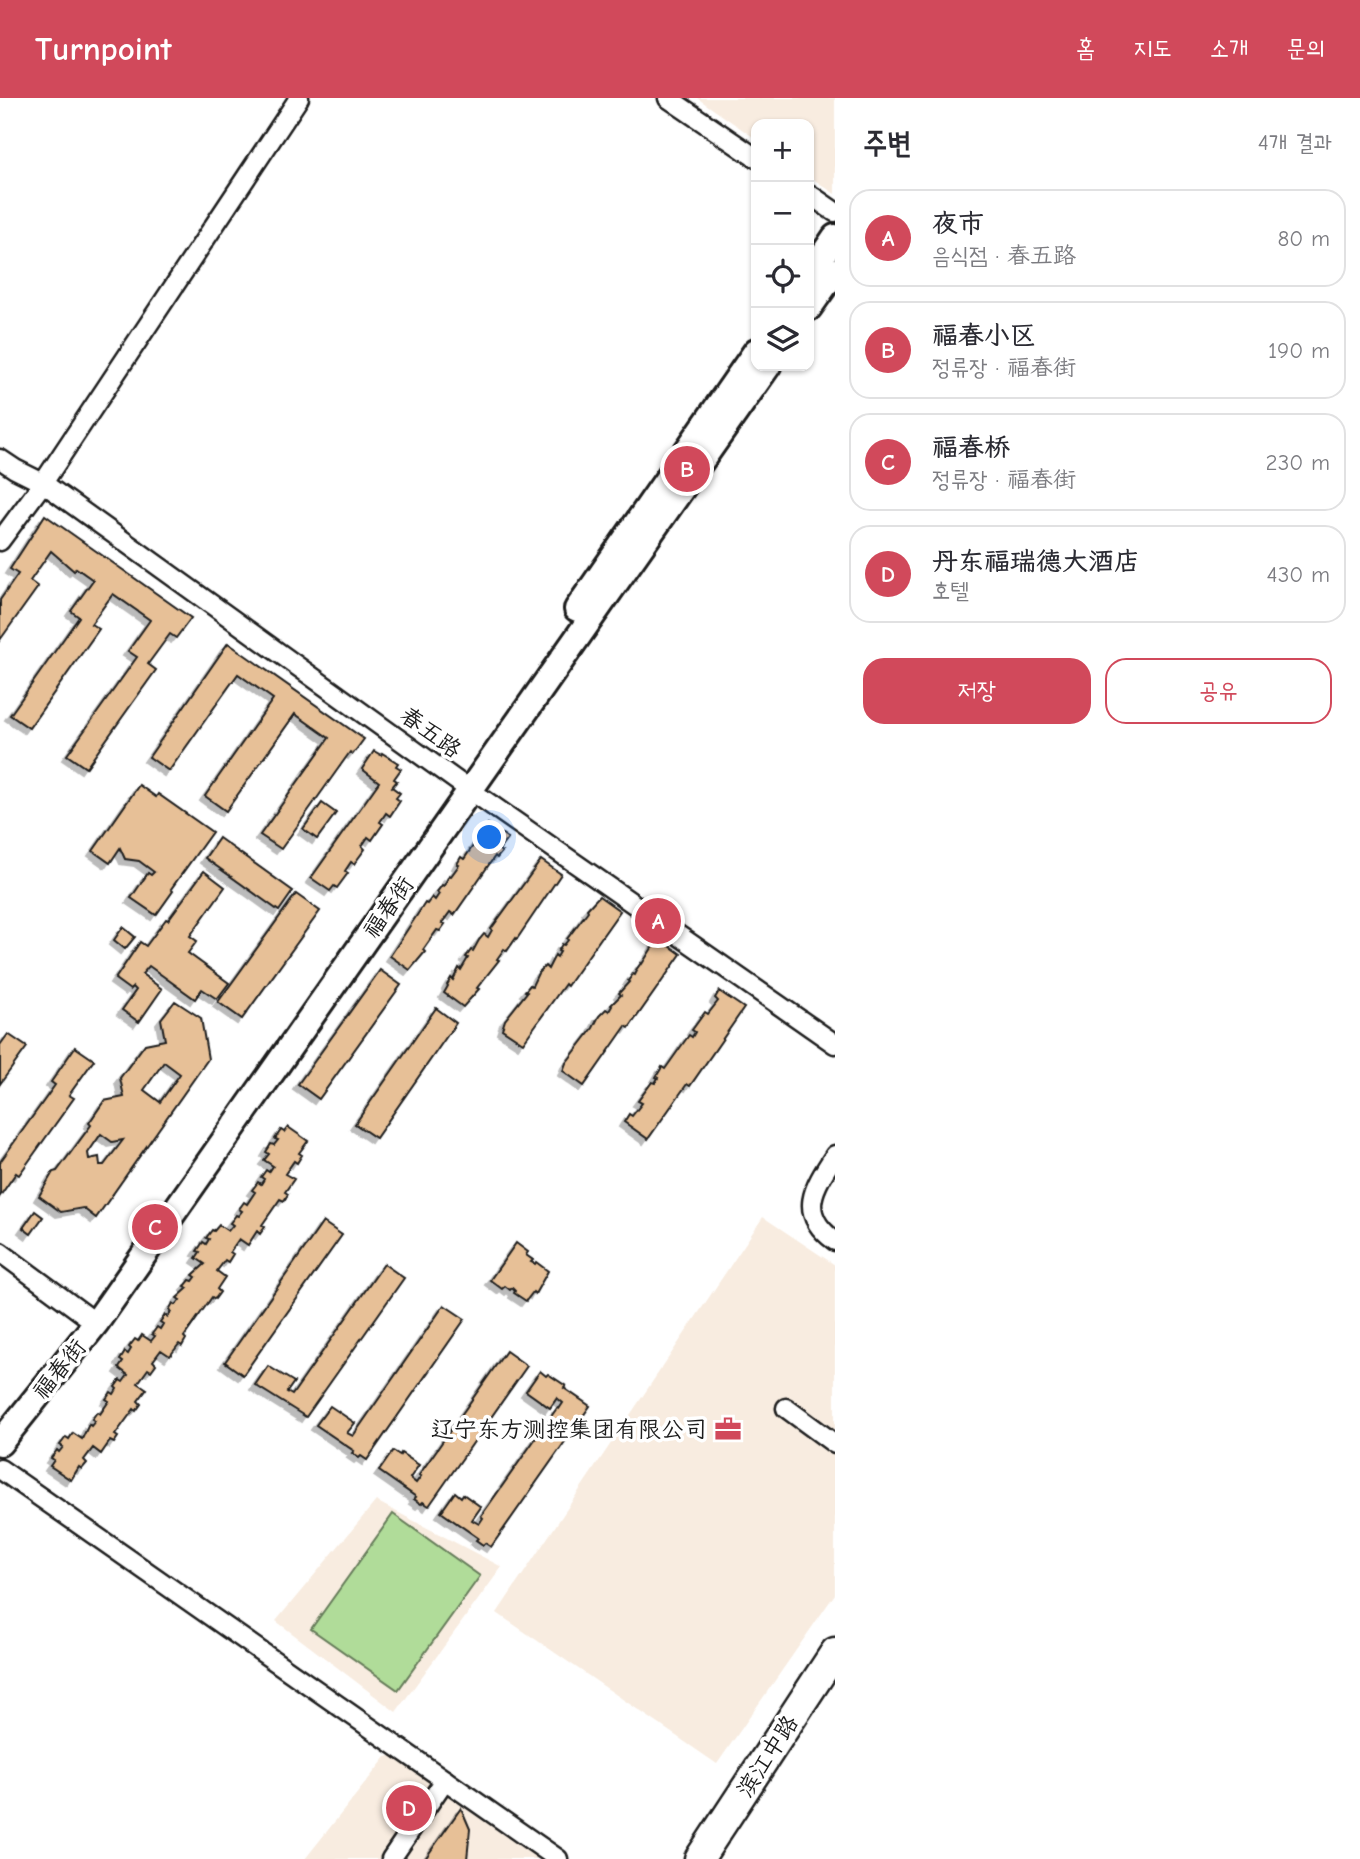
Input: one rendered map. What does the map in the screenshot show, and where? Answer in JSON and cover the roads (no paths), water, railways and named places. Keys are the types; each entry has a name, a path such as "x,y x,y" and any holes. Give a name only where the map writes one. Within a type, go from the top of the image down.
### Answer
{"highway":[{"name":"滨江中路","path":"699,1859 835,1652"}],"main road":[{"path":"814,268 835,237"},
{"path":"814,301 835,271"},
{"name":"福春街","path":"0,1443 91,1319 464,785 751,358"},
{"name":"福春街","path":"464,785 764,371"},
{"name":"福春街","path":"0,1422 91,1319"}],"street":[{"path":"0,541 43,483 299,98"},
{"path":"668,98 751,155"},
{"path":"814,197 835,212"},
{"name":"春五路","path":"0,459 43,483 464,785 835,1044"},
{"path":"835,1155 812,1194 812,1201 815,1221 824,1234 835,1241"},
{"path":"0,1252 91,1319"},
{"path":"786,1408 835,1444"},
{"path":"0,1469 558,1859"},
{"path":"391,1859 445,1780"}],"place":[{"name":"福春小区","path":"687,469"},
{"name":"夜市","path":"658,921"},
{"name":"福春桥","path":"155,1227"},
{"name":"辽宁东方测控集团有限公司","path":"728,1429"},
{"name":"丹东福瑞德大酒店","path":"409,1808"}]}
